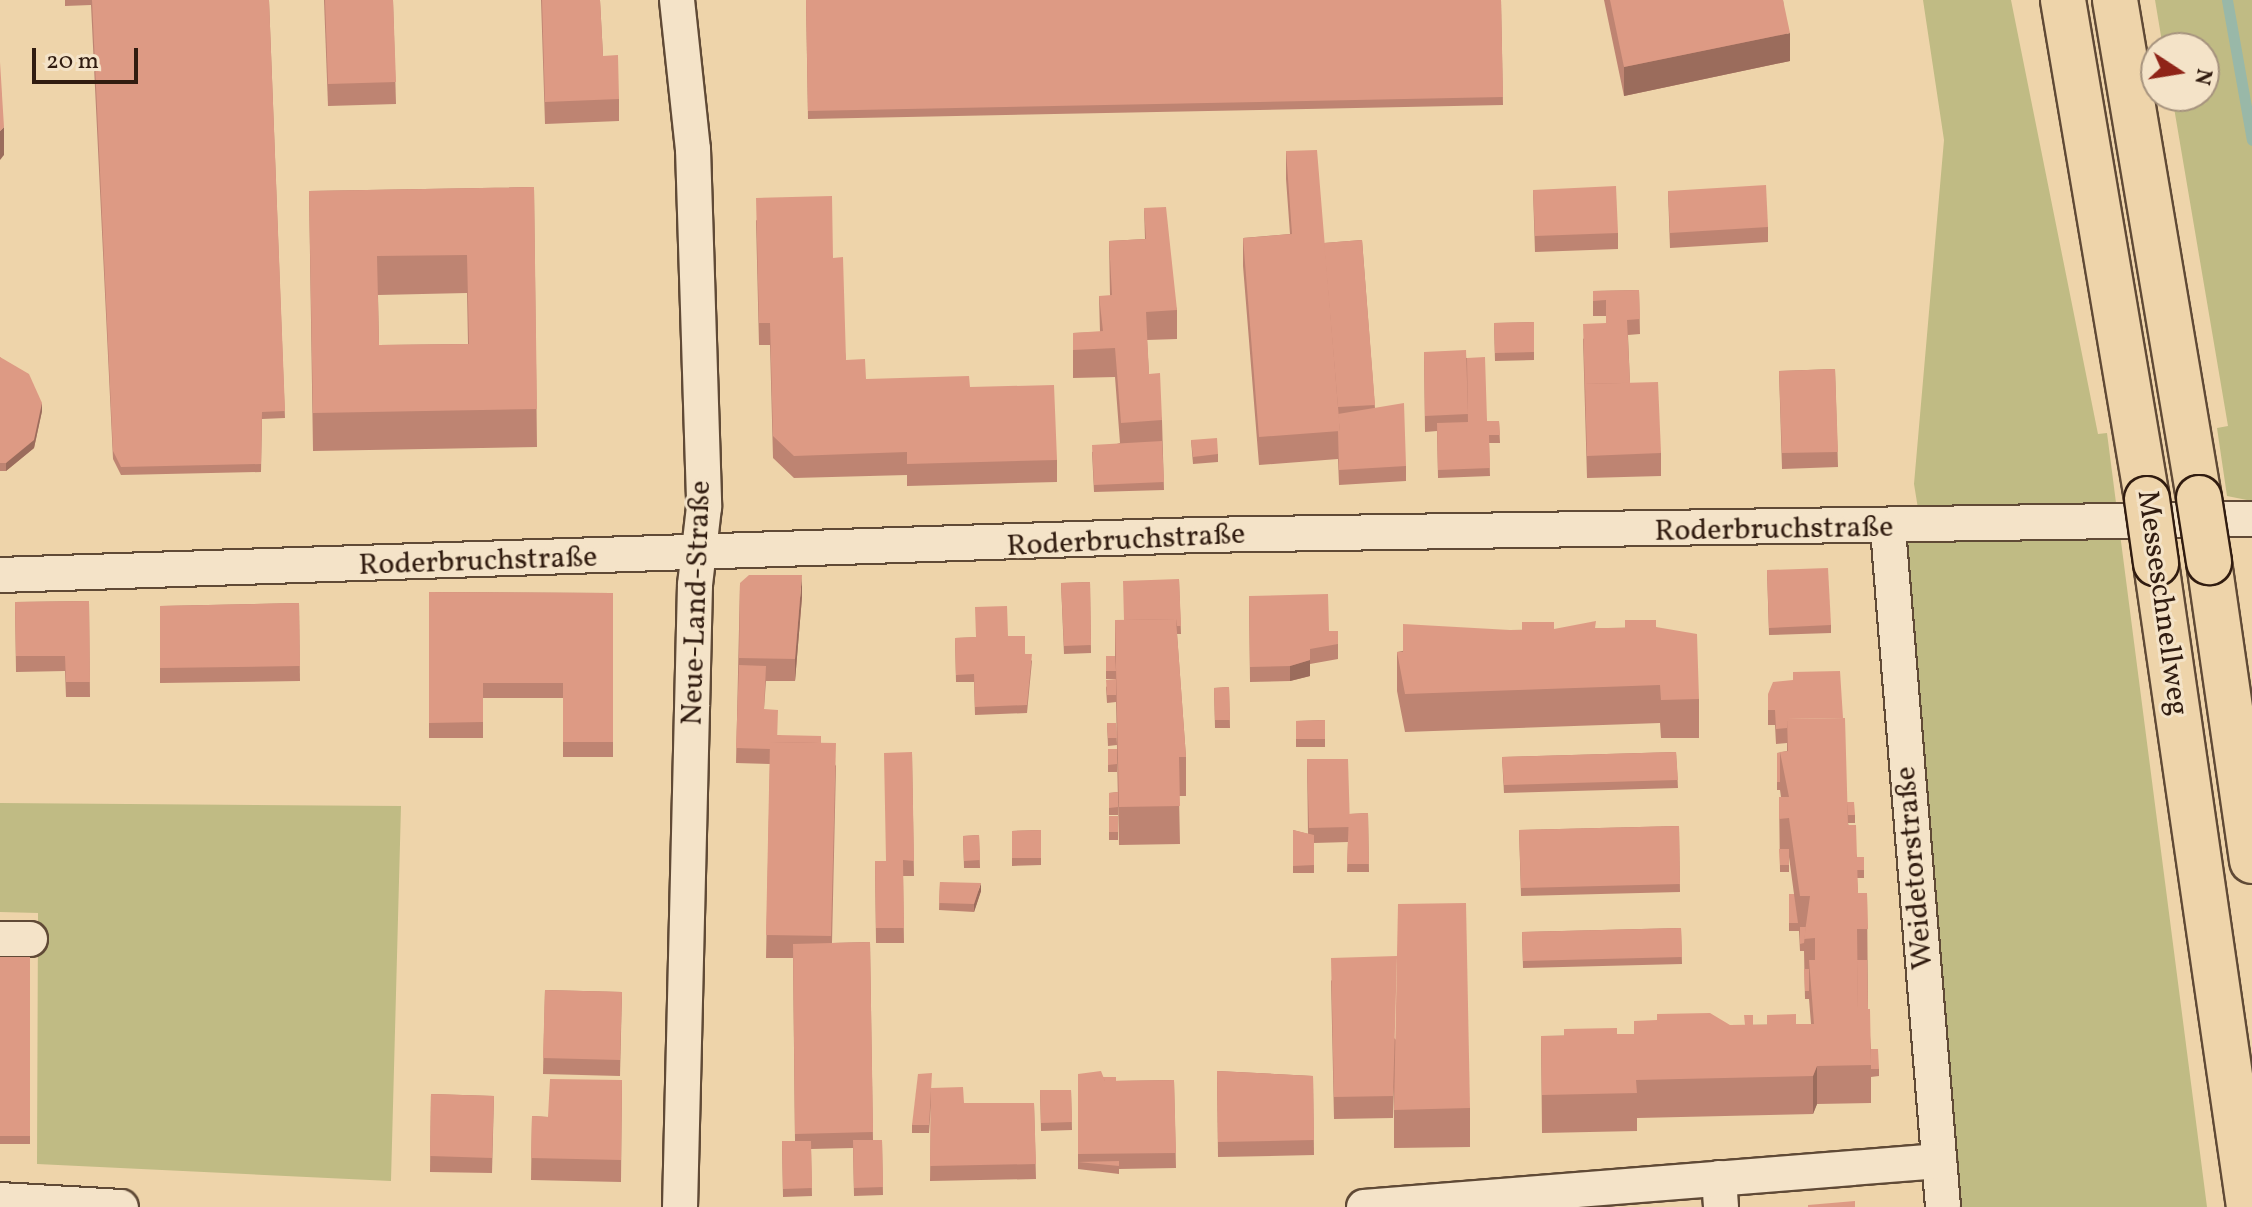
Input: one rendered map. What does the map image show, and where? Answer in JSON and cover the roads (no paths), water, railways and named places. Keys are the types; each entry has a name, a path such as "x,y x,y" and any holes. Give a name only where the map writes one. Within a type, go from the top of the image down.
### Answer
{"highway":[{"name":"Messeschnellweg","path":"2063,0 2147,499 2249,1207"},
{"name":"Messeschnellweg","path":"2115,0 2199,498 2252,861"}],"street":[{"name":"Neue-Land-Straße","path":"677,0 693,149 704,507 699,555 680,1207"},
{"name":"Roderbruchstraße","path":"0,575 699,555 1226,534 1888,529 2252,519"},
{"name":"Weidetorstraße","path":"1888,529 1943,1207"},
{"path":"1364,1207 1720,1192 1939,1161"},
{"path":"0,1200 121,1207"}],"waterway":[{"path":"2227,0 2252,140"}]}
